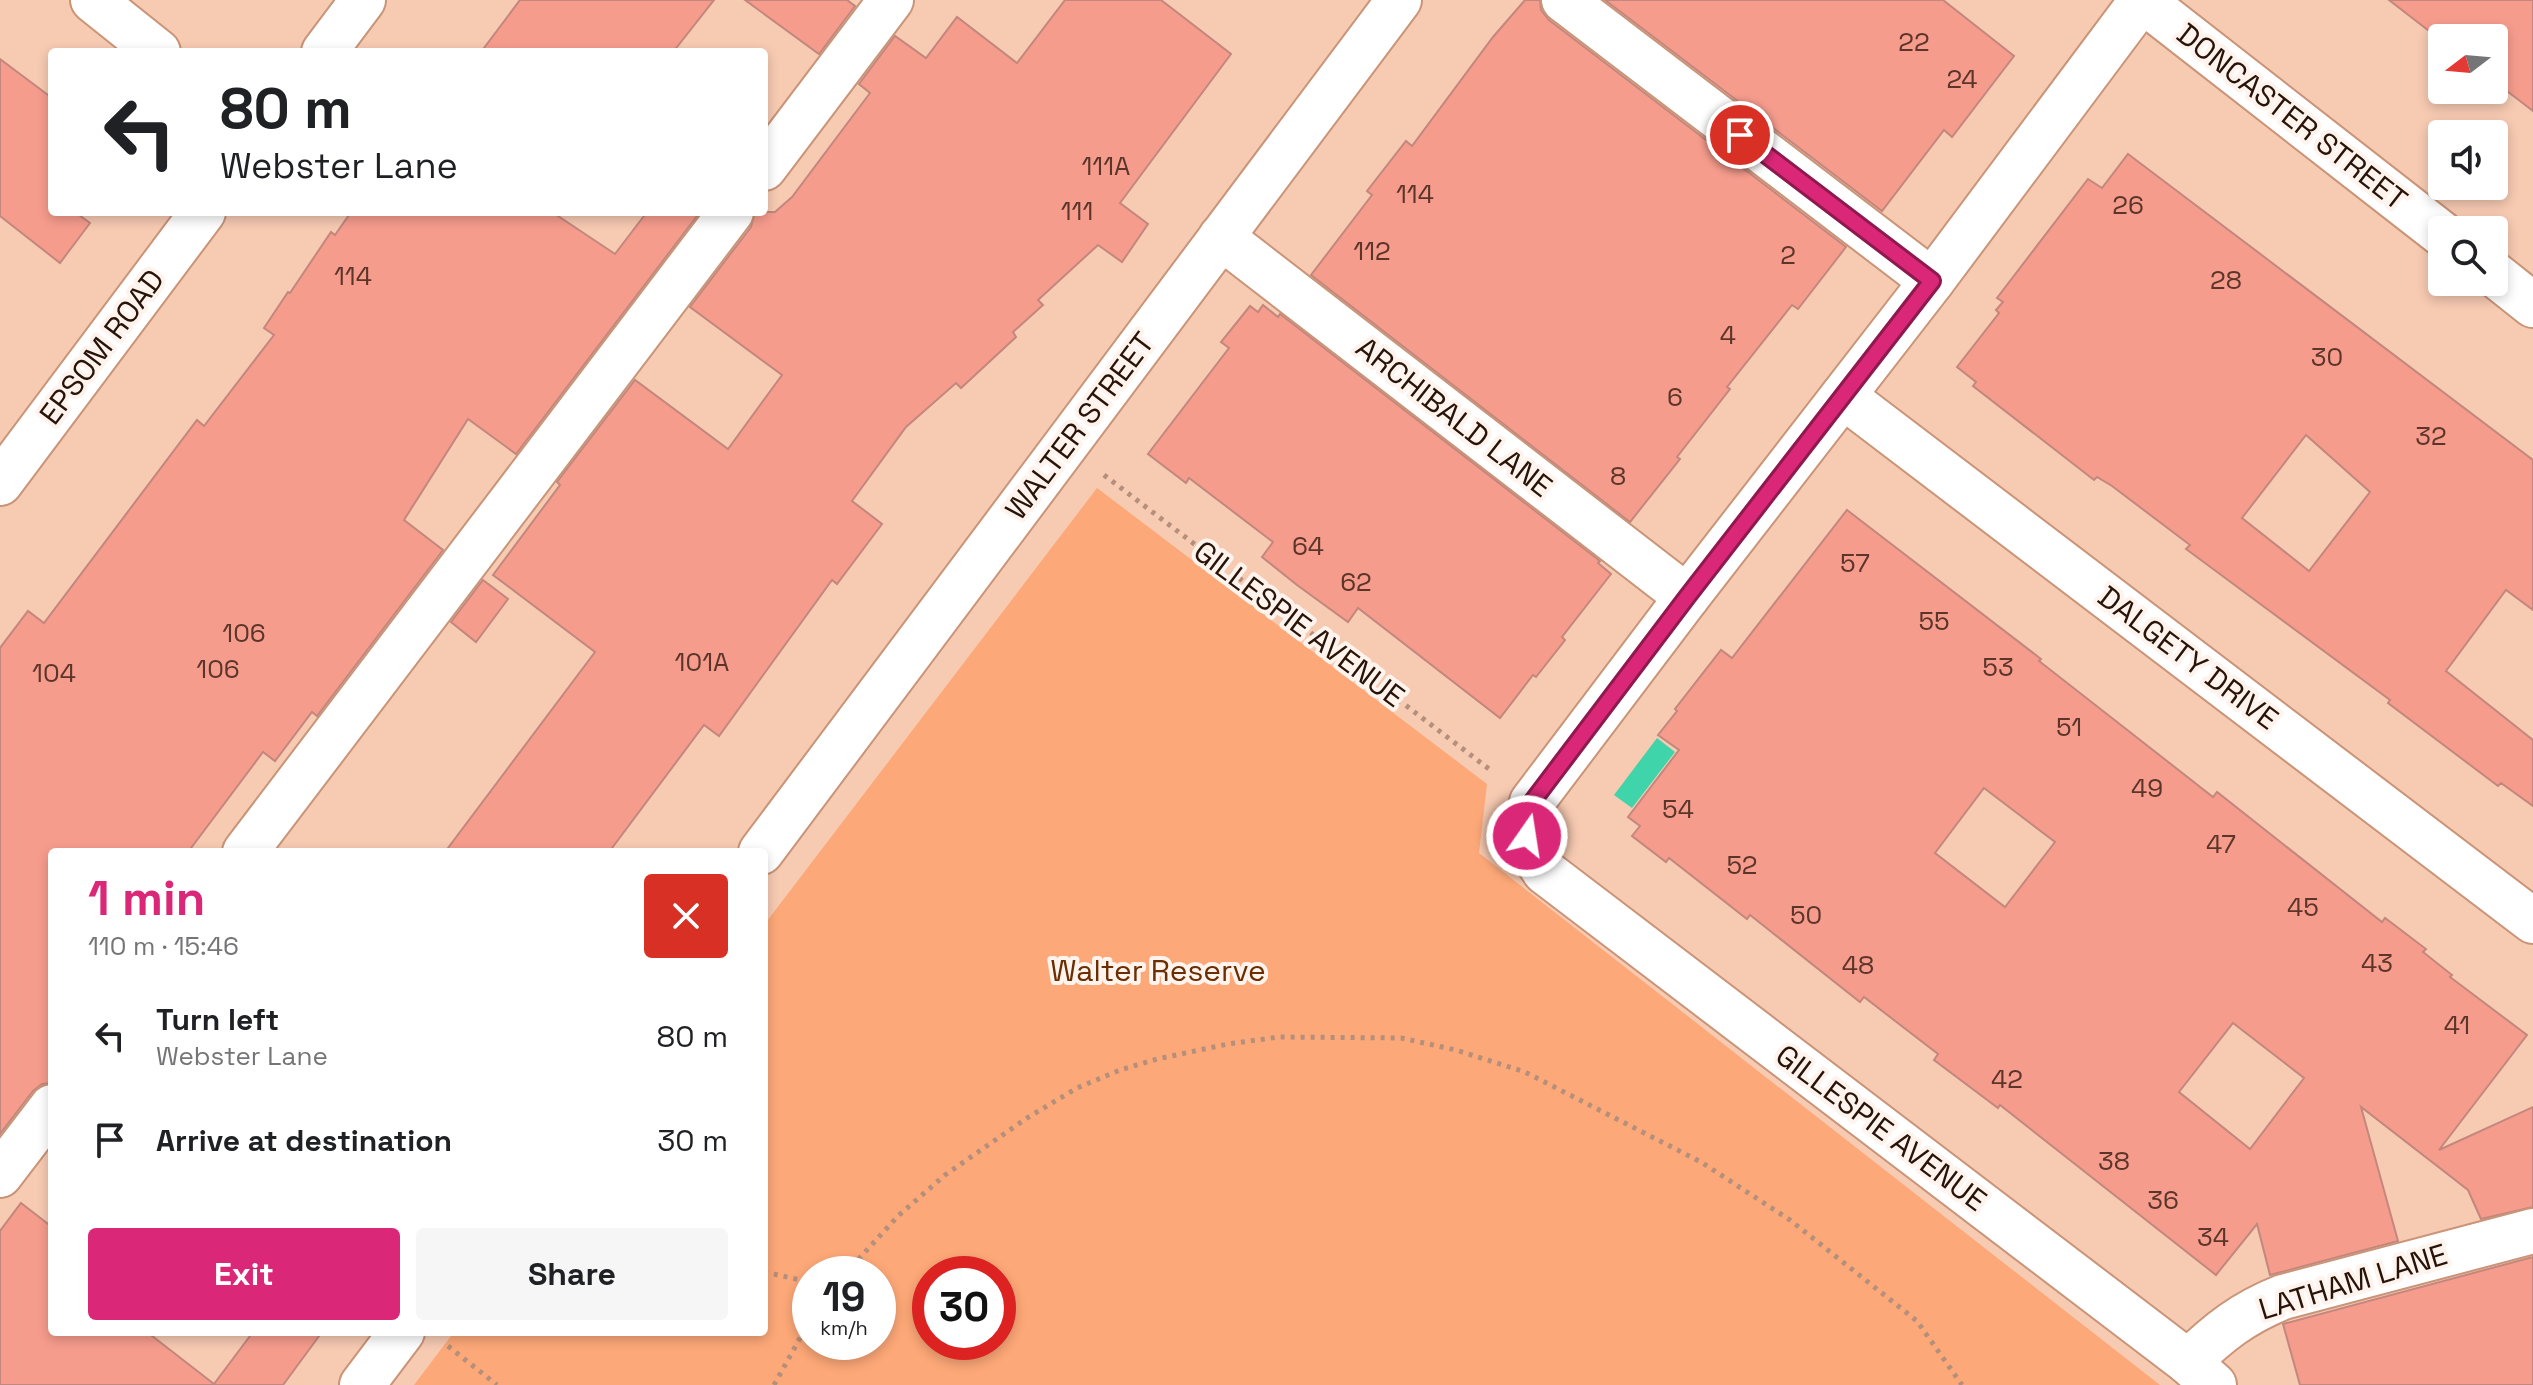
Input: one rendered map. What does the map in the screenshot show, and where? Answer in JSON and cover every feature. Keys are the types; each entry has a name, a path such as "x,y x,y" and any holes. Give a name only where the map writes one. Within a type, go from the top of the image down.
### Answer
{"street":[{"path":"93,0 153,48"},
{"path":"327,48 363,0"},
{"path":"768,163 891,0"},
{"name":"WALTER STREET","path":"764,848 1399,0"},
{"path":"1564,0 1932,281"},
{"path":"1532,802 1932,281 2142,0"},
{"name":"DONCASTER STREET","path":"2142,0 2428,223"},
{"name":"EPSOM ROAD","path":"0,483 200,216"},
{"path":"248,848 728,216"},
{"name":"ARCHIBALD LANE","path":"1221,237 1687,597"},
{"path":"2508,285 2533,305"},
{"name":"DALGETY DRIVE","path":"1843,396 2533,921"},
{"name":"GILLESPIE AVENUE","path":"1532,802 1527,818 1527,836 1533,855 1545,872 2201,1374"},
{"path":"0,1175 48,1112"},
{"name":"LATHAM LANE","path":"2201,1374 2222,1329 2253,1309 2283,1297 2533,1231"},
{"path":"362,1385 420,1336"}],"path":[{"name":"GILLESPIE AVENUE","path":"1065,446 1532,802"},
{"path":"861,1256 898,1216 945,1175 1027,1118 1077,1088 1120,1070 1157,1059 1279,1037 1401,1038 1456,1050 1525,1072 1701,1162 1790,1220 1917,1321 1962,1385"},
{"path":"768,1273 792,1278"},
{"path":"420,1336 497,1385"},
{"path":"774,1385 792,1352"}],"green space":[{"name":"Walter Reserve","path":"1097,488 1487,784 1479,853 2160,1385 414,1385 451,1336 768,1336 768,920"}],"shaded area":[{"path":"1657,738 1675,752 1632,808 1614,795"}],"building":[{"path":"520,0 714,0 676,48 484,48"},
{"path":"745,0 847,0 855,6 819,54"},
{"path":"1065,0 1161,0 1231,54 1120,203 1148,224 1122,262 1098,245 1038,300 1043,305 1013,332 1016,337 961,388 956,383 906,427 852,501 882,524 837,584 832,580 719,736 704,725 612,848 448,848 595,652 493,575 560,485 557,482 635,380 728,449 782,375 690,307 751,227 754,216 768,216 768,212 775,212 792,197 870,93 859,84 895,36 926,58 957,17 1017,63"},
{"path":"1525,0 1540,0 1541,10 1549,20 1846,247 1798,309 1792,305 1727,387 1730,389 1677,457 1680,459 1630,522 1311,275 1372,195 1367,191 1406,141 1412,146 1493,37"},
{"path":"1605,0 1943,0 2014,56 1952,137 1944,130 1882,211"},
{"path":"2389,0 2533,0 2533,111 2508,92 2508,24 2428,24 2428,30"},
{"path":"0,59 48,95 48,216 80,216 90,223 60,263 0,216"},
{"path":"2128,154 2533,460 2533,610 2506,590 2446,671 2533,740 2533,806 2501,783 2498,786 2388,703 2390,700 2186,549 2190,545 2112,486 2097,477 2094,480 1973,386 1976,382 1957,367 1999,313 1996,310 2003,302 1997,298 2088,179 2102,188","holes":["2306,435 2370,492 2309,571 2242,518"]},
{"path":"348,216 558,216 615,254 644,216 697,216 516,454 468,419 404,520 443,550 317,716 312,712 275,761 263,752 191,848 48,848 48,1083 33,1091 0,1134 0,648 28,611 44,623 197,420 204,426 274,335 264,328 288,292 331,232 335,235"},
{"path":"1263,305 1278,317 1280,314 1600,561 1598,563 1611,574 1562,637 1565,640 1500,718 1358,608 1348,622 1297,585 1262,557 1273,542 1189,478 1186,483 1148,454 1229,348 1221,342 1250,306 1258,312"},
{"path":"1847,510 2041,659 2039,661 2213,797 2217,792 2382,922 2385,918 2426,949 2423,952 2452,975 2450,977 2527,1035 2439,1150 2533,1107 2533,1207 2481,1219 2468,1190 2361,1107 2398,1241 2270,1275 2257,1224 2216,1275 2000,1105 1998,1108 1934,1060 1938,1054 1864,997 1860,1002 1750,915 1747,919 1669,858 1666,862 1632,836 1640,826 1628,817 1679,750 1658,735 1721,650 1732,658","holes":["1984,788 2055,842 2005,907 1935,853","2233,1023 2304,1078 2250,1149 2179,1092"]},
{"path":"483,580 508,599 476,642 451,622"},
{"path":"21,1203 48,1224 48,1336 152,1336 214,1384 250,1336 319,1336 283,1385 0,1385 0,1231"},
{"path":"2533,1257 2533,1385 2300,1385 2283,1324"}],"route":[{"path":"1527,836 1527,818 1532,802 1932,281 1740,135"}]}
